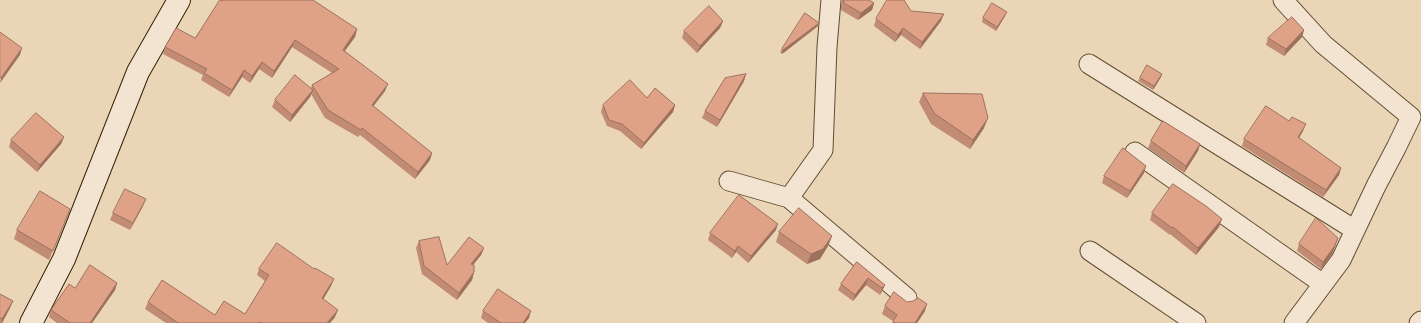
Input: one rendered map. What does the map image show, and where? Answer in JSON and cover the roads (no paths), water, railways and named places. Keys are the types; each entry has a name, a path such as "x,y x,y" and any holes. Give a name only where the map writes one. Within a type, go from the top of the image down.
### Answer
{"main road":[{"path":"31,323 64,260 138,72 179,0"}],"street":[{"path":"790,198 823,150 827,47 831,0"},
{"path":"1284,0 1323,44 1411,117 1340,260 1294,323"},
{"path":"1089,64 1355,230"},
{"path":"1135,152 1323,284"},
{"path":"729,181 790,198 907,298"},
{"path":"1090,251 1196,323"}]}
